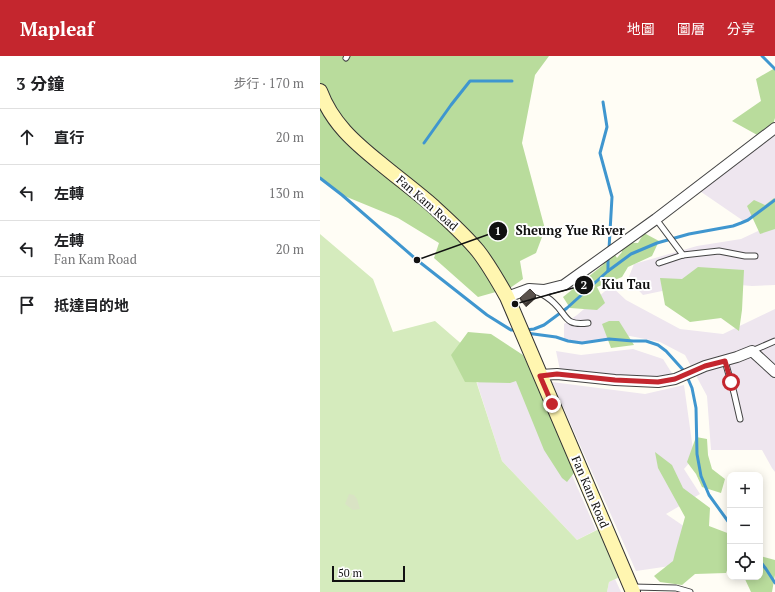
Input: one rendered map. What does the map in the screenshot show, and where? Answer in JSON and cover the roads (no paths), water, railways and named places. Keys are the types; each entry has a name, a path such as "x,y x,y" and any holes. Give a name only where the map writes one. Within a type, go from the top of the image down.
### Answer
{"main road":[{"name":"Fan Kam Road","path":"320,91 328,110 350,138 435,208 464,235 487,264 509,304 527,344 632,590"}],"street":[{"path":"509,304 529,289 544,290 564,285 656,219 775,128"},
{"path":"540,376 557,374 615,380 658,382 675,379 705,366 725,361 752,351 775,372"}],"lane":[{"path":"656,219 683,255"},
{"path":"659,263 683,255 719,250 745,256 756,256"},
{"path":"534,289 556,304 568,321 577,324 588,323"},
{"path":"752,351 775,341"},
{"path":"725,361 740,419"},
{"path":"632,590 676,588 690,592"}],"waterway":[{"path":"762,56 775,69"},
{"path":"424,143 470,81 512,81"},
{"path":"603,102 607,127 600,153 612,197 609,249"},
{"path":"320,178 342,195 417,260 487,315 511,330 516,330"},
{"path":"526,330 544,325 567,308 608,271 631,254 657,243 689,234 733,226 748,220 775,200"},
{"path":"608,257 608,271"},
{"path":"526,333 556,337 582,343 609,339 646,341 658,345 666,351 685,372 692,388 696,408 697,454 701,476 709,495 727,520"},
{"path":"763,565 775,583"}],"place":[{"name":"Sheung Yue River","path":"417,260"},
{"name":"Kiu Tau","path":"515,304"}]}
